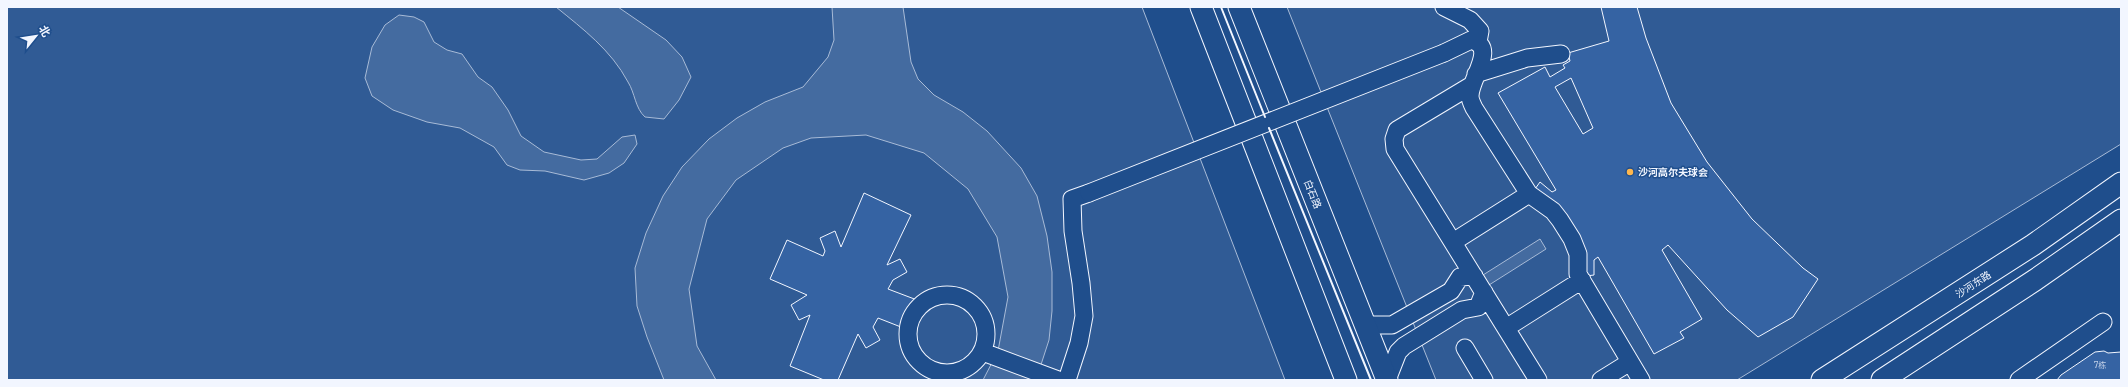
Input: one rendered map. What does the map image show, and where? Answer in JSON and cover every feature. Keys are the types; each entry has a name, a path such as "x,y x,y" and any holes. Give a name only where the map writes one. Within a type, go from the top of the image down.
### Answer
{"main road":[{"path":"1201,7 1346,380"},
{"name":"白石路","path":"1239,7 1387,380"},
{"name":"沙河东路","path":"1822,380 2033,245 2121,183"},
{"path":"1882,380 2035,280 2121,220"}],"street":[{"path":"1444,7 1470,20 1480,31 1478,42"},
{"path":"1067,380 1079,343 1084,316 1082,283 1073,231 1072,199 1444,53 1471,40 1478,42 1482,47 1484,54 1474,80 1470,97 1474,108 1529,194 1552,211 1568,233 1578,254 1578,274 1641,380"},
{"path":"1538,380 1395,149 1394,139 1397,130 1474,80 1527,58 1561,54"},
{"path":"1453,242 1529,194"},
{"path":"1365,325 1392,325 1451,291 1460,277 1474,276"},
{"path":"1506,328 1582,280"},
{"path":"1387,380 1398,352 1404,346 1462,310 1478,307 1484,292"},
{"path":"951,295 963,298 977,309 986,326 987,354 965,370 952,374 938,373 926,368 916,358 910,346 908,332 911,318 917,308 927,300 938,296 951,295"},
{"path":"2019,380 2103,322"},
{"path":"1465,348 1484,380"},
{"path":"987,354 1058,380"},
{"path":"1601,380 1630,362"}],"shaded area":[{"path":"7,7 1142,7 1285,380 7,380"},
{"path":"556,7 618,7 666,40 682,57 691,77 679,100 664,119 645,117 639,109 628,82 621,70 605,50"},
{"path":"832,7 903,7 911,62 918,79 934,95 963,112 987,131 1021,168 1037,196 1047,236 1052,272 1052,311 1049,340 1036,380 983,380 998,351 1008,297 997,237 968,189 924,153 866,135 811,138 783,148 736,180 707,219 689,289 697,346 716,380 664,380 647,337 637,306 635,268 646,233 663,196 682,167 709,139 737,118 765,102 803,87 828,57 834,40"},
{"name":"沙河高尔夫球会","path":"1287,7 2121,7 2121,144 1737,380 1436,380"},
{"path":"399,15 414,17 424,22 434,42 447,50 462,54 478,77 492,87 508,110 521,136 544,152 581,160 597,159 622,137 635,135 637,144 624,163 609,173 584,180 545,171 520,170 507,165 494,147 460,128 427,122 393,110 372,96 365,78 372,47 385,25"},
{"path":"1540,239 1546,249 1489,285 1483,275"}],"building":[{"name":"沙河高尔夫球会","path":"1601,7 1637,7 1646,38 1671,103 1707,162 1752,219 1803,268 1818,279 1793,317 1758,337 1727,310 1668,245 1662,250 1702,319 1680,332 1684,338 1654,354 1598,257 1594,260 1594,275 1586,276 1535,189 1540,182 1552,192 1556,190 1498,93 1545,67 1550,77 1565,68 1563,65 1570,61 1568,53 1609,41","holes":["1571,78 1593,128 1583,134 1555,87"]},
{"path":"864,193 911,215 887,265 900,259 907,272 893,280 888,289 917,300 906,329 878,318 873,327 880,340 866,348 858,334 838,380 824,380 790,366 810,315 799,320 791,305 807,295 770,279 787,240 823,256 825,251 820,238 835,231 841,247"},
{"path":"2104,351 2108,353 2121,352 2121,380 2057,380 2061,375 2095,352"}],"wall":[{"path":"1221,7 1265,117"},
{"path":"1269,128 1371,380"}],"place":[{"name":"沙河高尔夫球会","path":"1630,172"}]}
